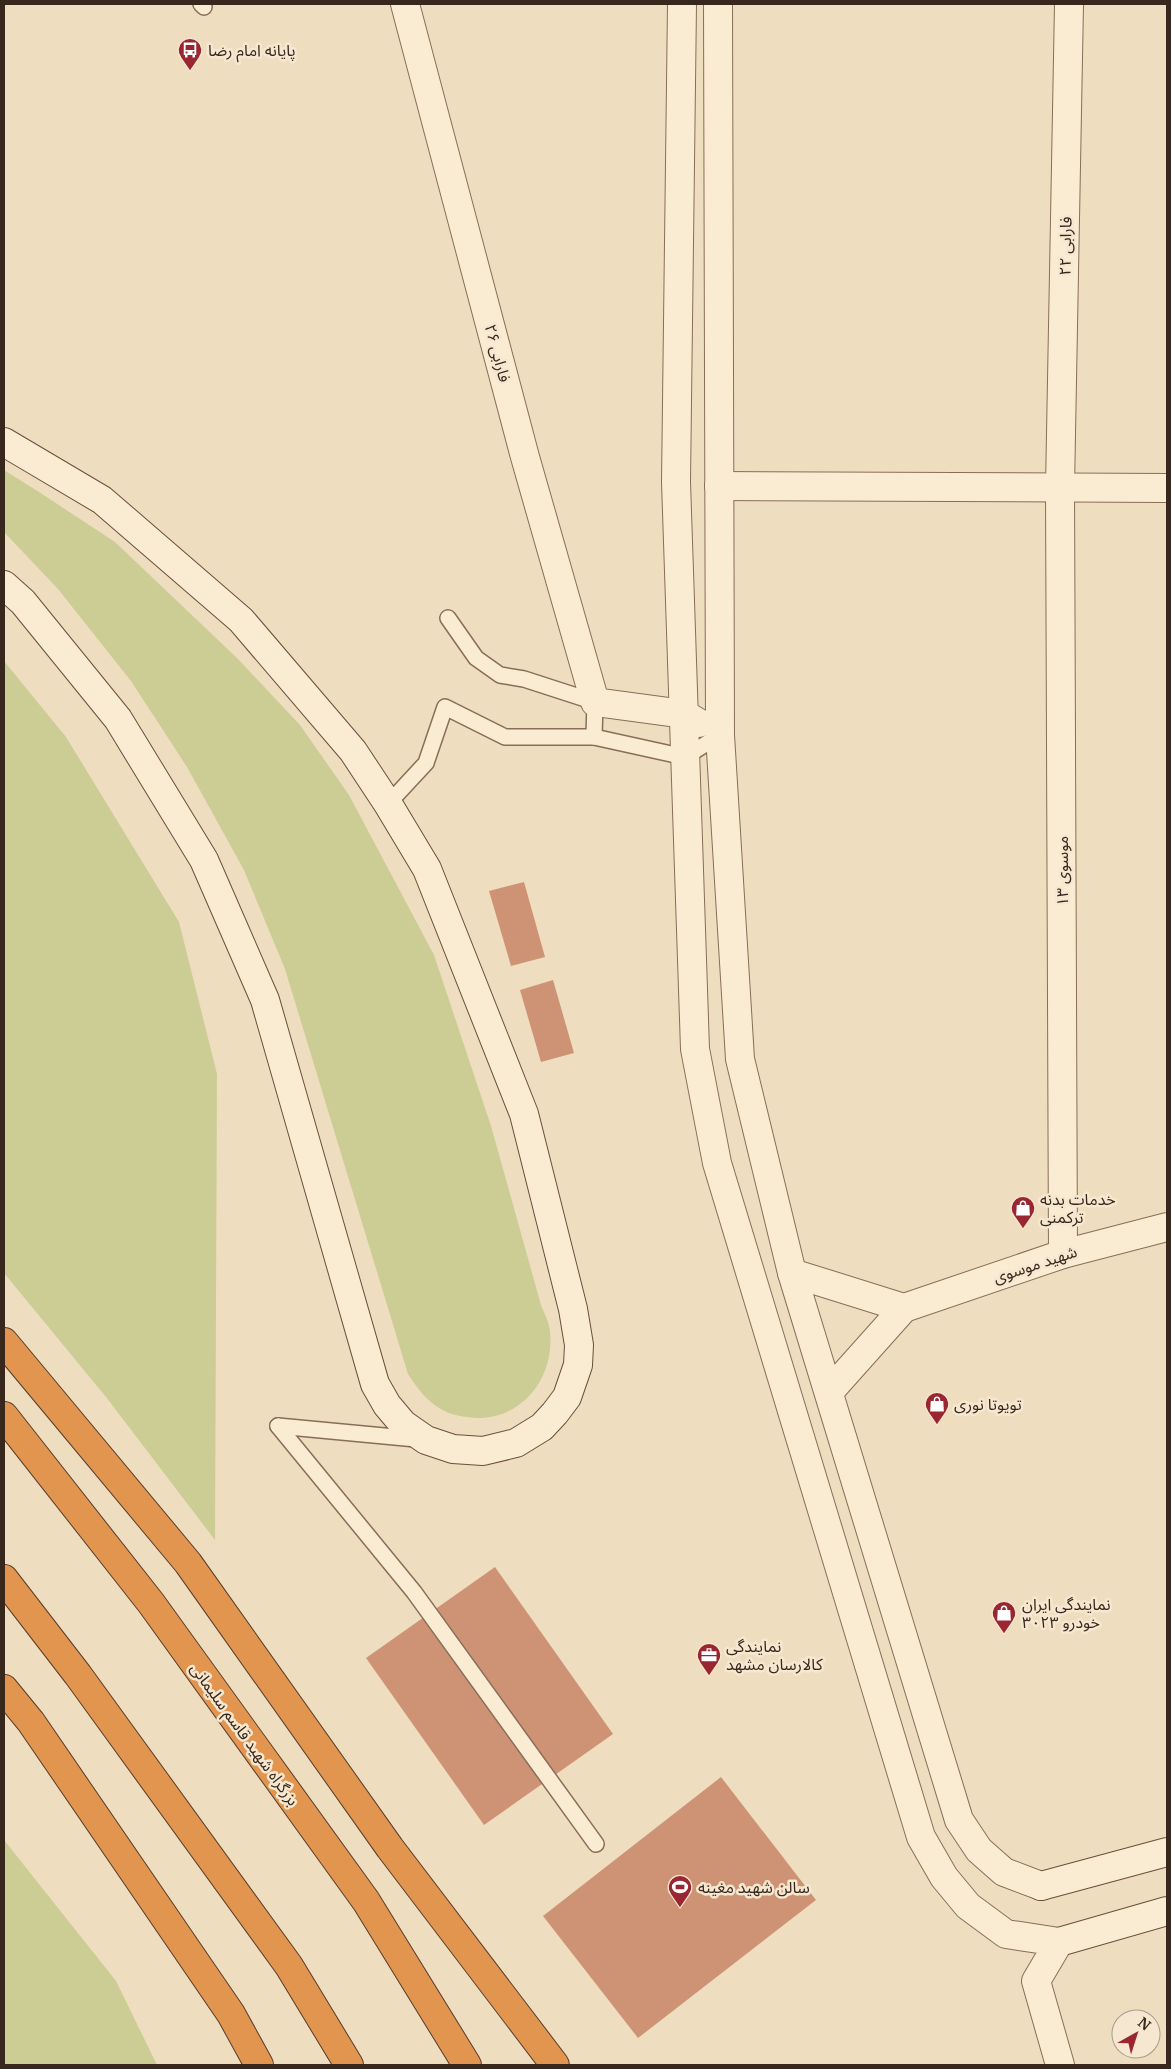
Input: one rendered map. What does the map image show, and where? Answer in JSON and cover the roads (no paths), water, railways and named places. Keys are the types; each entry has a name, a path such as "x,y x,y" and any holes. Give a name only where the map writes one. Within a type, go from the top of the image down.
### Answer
{"highway":[{"path":"4,1342 188,1563 390,1848 555,2065"},
{"name":"بزرگراه شهید قاسم سلیمانی","path":"4,1416 150,1604 366,1901 467,2065"},
{"path":"4,1579 78,1675 289,1966 349,2065"},
{"path":"4,1689 31,1722 231,2014 259,2065"},
{"path":"526,2029 576,2065"}],"street":[{"name":"فارابی ۲۶","path":"405,4 523,447 595,702"},
{"path":"682,4 676,482 695,1049 717,1163 921,1837 944,1877 968,1906 1006,1934 1059,1942 1167,1911"},
{"path":"718,4 720,735 740,1059 792,1273 959,1820 979,1850 1004,1872 1041,1886 1167,1852"},
{"name":"فارابی ۲۲","path":"1060,488 1069,4"},
{"path":"4,442 102,500 241,620 353,751 427,869 524,1114 573,1309 580,1345 578,1365 567,1397 542,1427 516,1443 483,1451 454,1449 426,1440 403,1424 387,1405 375,1384 265,1000 204,860 118,719 23,602 4,585"},
{"path":"719,486 1167,488"},
{"name":"موسوی ۱۳","path":"1060,488 1063,1254"},
{"path":"595,702 684,714 720,735"},
{"name":"شهید موسوی","path":"904,1308 1063,1254 1167,1227"},
{"path":"792,1273 904,1308 829,1392"},
{"path":"1059,1942 1036,1981 1060,2065"}],"lane":[{"path":"448,618 476,658 500,675 524,678 595,702 594,737"},
{"path":"388,804 426,763 445,707 504,737 594,737 685,757 720,735"},
{"path":"426,1440 278,1426 414,1592 596,1844"}],"place":[{"name":"پایانه امام رضا","path":"190,71"},
{"name":"خدمات بدنه ترکمنی","path":"1023,1229"},
{"name":"تویوتا نوری","path":"937,1425"},
{"name":"نمایندگی ایران خودرو ۳۰۲۳","path":"1004,1634"},
{"name":"نمایندگی کالارسان مشهد","path":"709,1676"},
{"name":"سالن شهید مغینه","path":"680,1908"}]}
